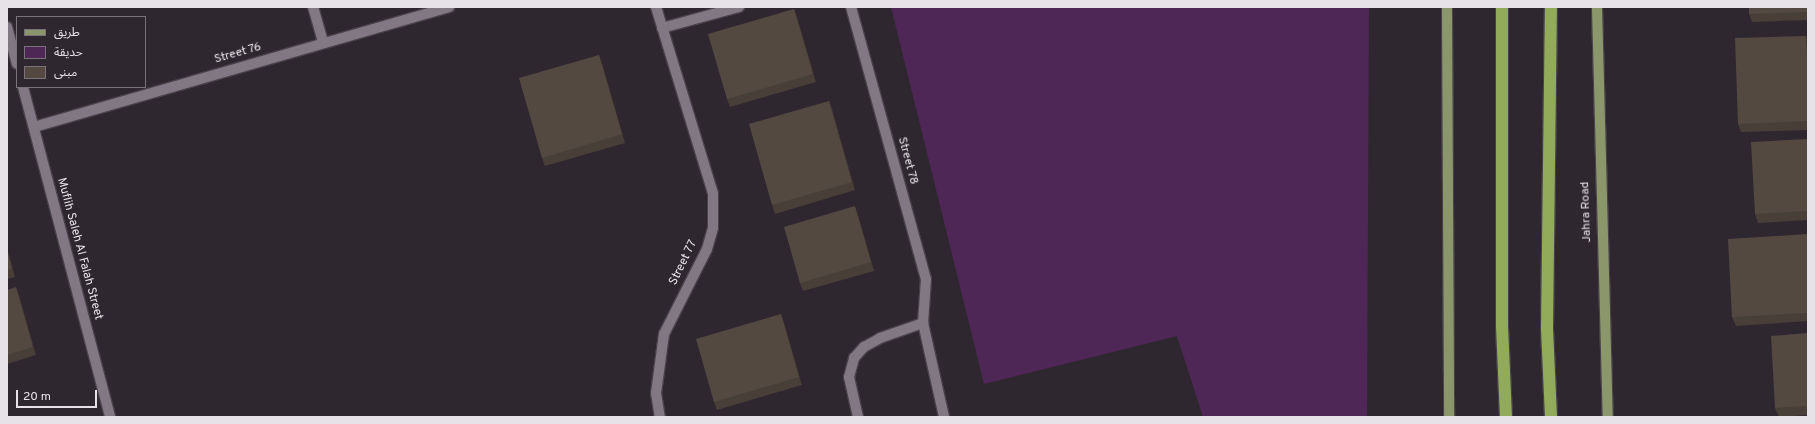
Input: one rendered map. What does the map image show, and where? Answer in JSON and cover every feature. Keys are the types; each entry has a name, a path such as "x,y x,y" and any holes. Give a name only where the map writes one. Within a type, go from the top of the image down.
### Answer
{"highway":[{"path":"1502,7 1502,326 1506,417"},
{"path":"1551,7 1547,328 1551,417"}],"main road":[{"path":"1447,7 1450,417"},
{"name":"Jahra Road","path":"1597,7 1608,417"}],"street":[{"path":"313,7 322,42"},
{"name":"Street 76","path":"34,127 322,42 449,7"},
{"name":"Street 77","path":"656,7 713,194 713,228 707,249 664,334 656,394 660,417"},
{"path":"662,28 739,7"},
{"name":"Street 78","path":"851,7 926,280 922,323 944,417"},
{"path":"7,27 16,60"},
{"name":"Muflih Saleh Al Falah Street","path":"23,88 110,417"},
{"path":"858,417 849,377 854,358 864,347 880,338 922,323"}],"green space":[{"path":"891,7 1369,7 1367,417 1203,417 1177,336 984,384"}],"building":[{"path":"1749,7 1808,7 1808,12 1749,14"},
{"path":"794,9 813,74 727,99 708,34"},
{"path":"1806,36 1808,121 1738,124 1735,38"},
{"path":"599,55 622,134 542,158 519,78"},
{"path":"829,101 852,182 772,205 749,124"},
{"path":"1808,139 1808,211 1755,214 1751,142"},
{"path":"855,206 871,262 800,283 784,227"},
{"path":"1808,234 1808,313 1732,317 1728,239"},
{"path":"7,250 12,268 7,270"},
{"path":"16,287 33,347 7,355 7,290"},
{"path":"781,314 799,377 714,402 696,339"},
{"path":"1808,333 1808,406 1775,408 1771,336"}]}
